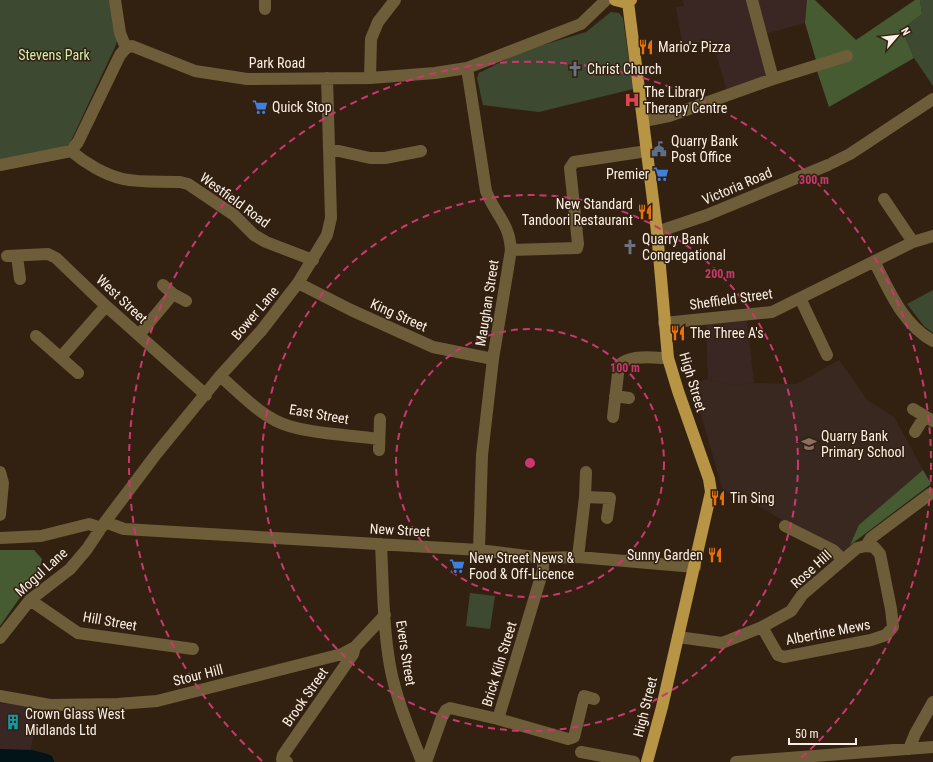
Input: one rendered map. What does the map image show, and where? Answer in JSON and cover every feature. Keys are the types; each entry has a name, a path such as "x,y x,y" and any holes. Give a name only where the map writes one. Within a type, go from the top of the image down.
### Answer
{"main road":[{"name":"High Street","path":"615,0 630,1 657,232 668,358 710,485 710,502 662,707 647,762"}],"street":[{"path":"0,165 71,152 78,142 120,56 126,48 120,33 115,0"},
{"path":"370,78 372,33 378,22 395,0"},
{"name":"Park Road","path":"126,48 132,46 195,71 239,78 370,78 435,73 467,68 581,24 606,0"},
{"path":"752,0 773,79"},
{"path":"644,121 669,116 773,79 847,56"},
{"name":"Maughan Street","path":"467,68 486,191 491,203 504,221 510,236 511,250 493,359 482,455 479,550"},
{"name":"Bower Lane","path":"103,525 157,453 220,376 261,331 298,283 327,236 332,218 327,78"},
{"name":"Victoria Road","path":"657,232 707,216 830,164 850,154 933,99"},
{"path":"330,149 370,158 385,158 421,151"},
{"path":"511,250 577,248 578,244 570,168 574,162 647,151"},
{"name":"Westfield Road","path":"71,152 79,158 124,180 180,182 188,184 234,215 254,235 266,242 313,260"},
{"path":"884,199 913,242"},
{"name":"Sheffield Street","path":"664,323 772,312 913,242 933,236"},
{"name":"West Street","path":"20,279 12,256 48,254 56,258 106,306 206,395"},
{"path":"874,261 904,316 918,332 933,342"},
{"name":"King Street","path":"298,283 351,310 433,347 493,359"},
{"path":"163,284 173,294 186,301"},
{"path":"139,335 173,294"},
{"path":"800,298 828,355"},
{"path":"61,357 106,306"},
{"path":"36,336 78,373"},
{"path":"613,417 619,365 625,360 632,358 668,358"},
{"name":"East Street","path":"220,376 257,408 274,419 289,426 379,444 380,419"},
{"path":"615,396 629,398"},
{"path":"913,409 929,418 915,432"},
{"path":"0,472 4,483 0,515"},
{"path":"578,557 585,497 586,472"},
{"name":"Rose Hill","path":"678,637 722,643 762,627 791,611 802,595 857,548 866,546 871,538 930,494"},
{"path":"585,497 610,498 607,518"},
{"name":"New Street","path":"0,538 41,536 89,524 124,529 479,550 543,558 578,557 694,567"},
{"name":"Mogul Lane","path":"0,638 30,600 70,569 87,549 103,525"},
{"path":"785,526 833,550 843,560"},
{"name":"Evers Street","path":"381,544 385,615 390,666 396,691 422,762"},
{"name":"Albertine Mews","path":"762,627 778,655 784,657 886,636 893,627 880,554 874,547 866,546"},
{"name":"Brick Kiln Street","path":"426,762 446,710 450,708 498,719 543,570 543,558"},
{"name":"Hill Street","path":"30,600 78,633 192,649"},
{"name":"Stour Hill","path":"0,696 50,705 118,704 157,701 342,654 355,648 385,615"},
{"name":"Brook Street","path":"287,762 282,759 282,755 353,654 355,648"},
{"path":"498,719 568,740 574,737 584,696 594,699"},
{"path":"909,749 914,734 933,702"},
{"path":"736,762 806,760 933,747"},
{"path":"581,752 634,762"}],"shaded area":[{"path":"682,0 807,0 805,23 757,36 766,76 727,91 712,40 683,47 676,7 684,6"},
{"path":"747,321 754,383 733,386 708,379 706,325"},
{"name":"Quarry Bank Primary School","path":"839,360 867,400 894,417 931,484 842,552 754,503 723,491 701,415 689,385 708,379 733,386 754,383 797,384"},
{"path":"0,703 38,708 29,760 38,762 0,762"}],"green space":[{"name":"Stevens Park","path":"0,0 111,0 118,38 70,143 62,149 0,160"},
{"path":"807,0 815,0 856,40 915,0 920,0 922,14 902,29 914,58 829,107 817,71 816,60 805,23"},
{"path":"920,0 933,0 933,86 914,58 902,29 922,14"},
{"path":"611,12 619,13 623,18 633,89 539,112 483,105 477,78 479,73 523,51 586,32"},
{"path":"933,290 933,333 924,326 907,304"},
{"path":"923,470 931,484 850,545 859,525"},
{"path":"0,550 34,550 42,559 35,585 19,599 0,626"},
{"path":"470,593 495,596 490,629 466,626"}],"waterway":[{"path":"0,757 31,758 46,762"}],"place":[{"name":"Mario'z Pizza","path":"646,47"},
{"name":"Christ Church","path":"575,69"},
{"name":"The Library Therapy Centre","path":"632,100"},
{"name":"Quick Stop","path":"260,107"},
{"name":"Quarry Bank Post Office","path":"659,149"},
{"name":"Premier","path":"661,174"},
{"name":"New Standard Tandoori Restaurant","path":"645,212"},
{"name":"Quarry Bank Congregational","path":"630,247"},
{"name":"The Three A's","path":"678,333"},
{"name":"Quarry Bank Primary School","path":"809,444"},
{"name":"Tin Sing","path":"718,498"},
{"name":"Sunny Garden","path":"715,555"},
{"name":"New Street News & Food & Off-Licence","path":"457,566"},
{"name":"Crown Glass West Midlands Ltd","path":"13,722"}]}
